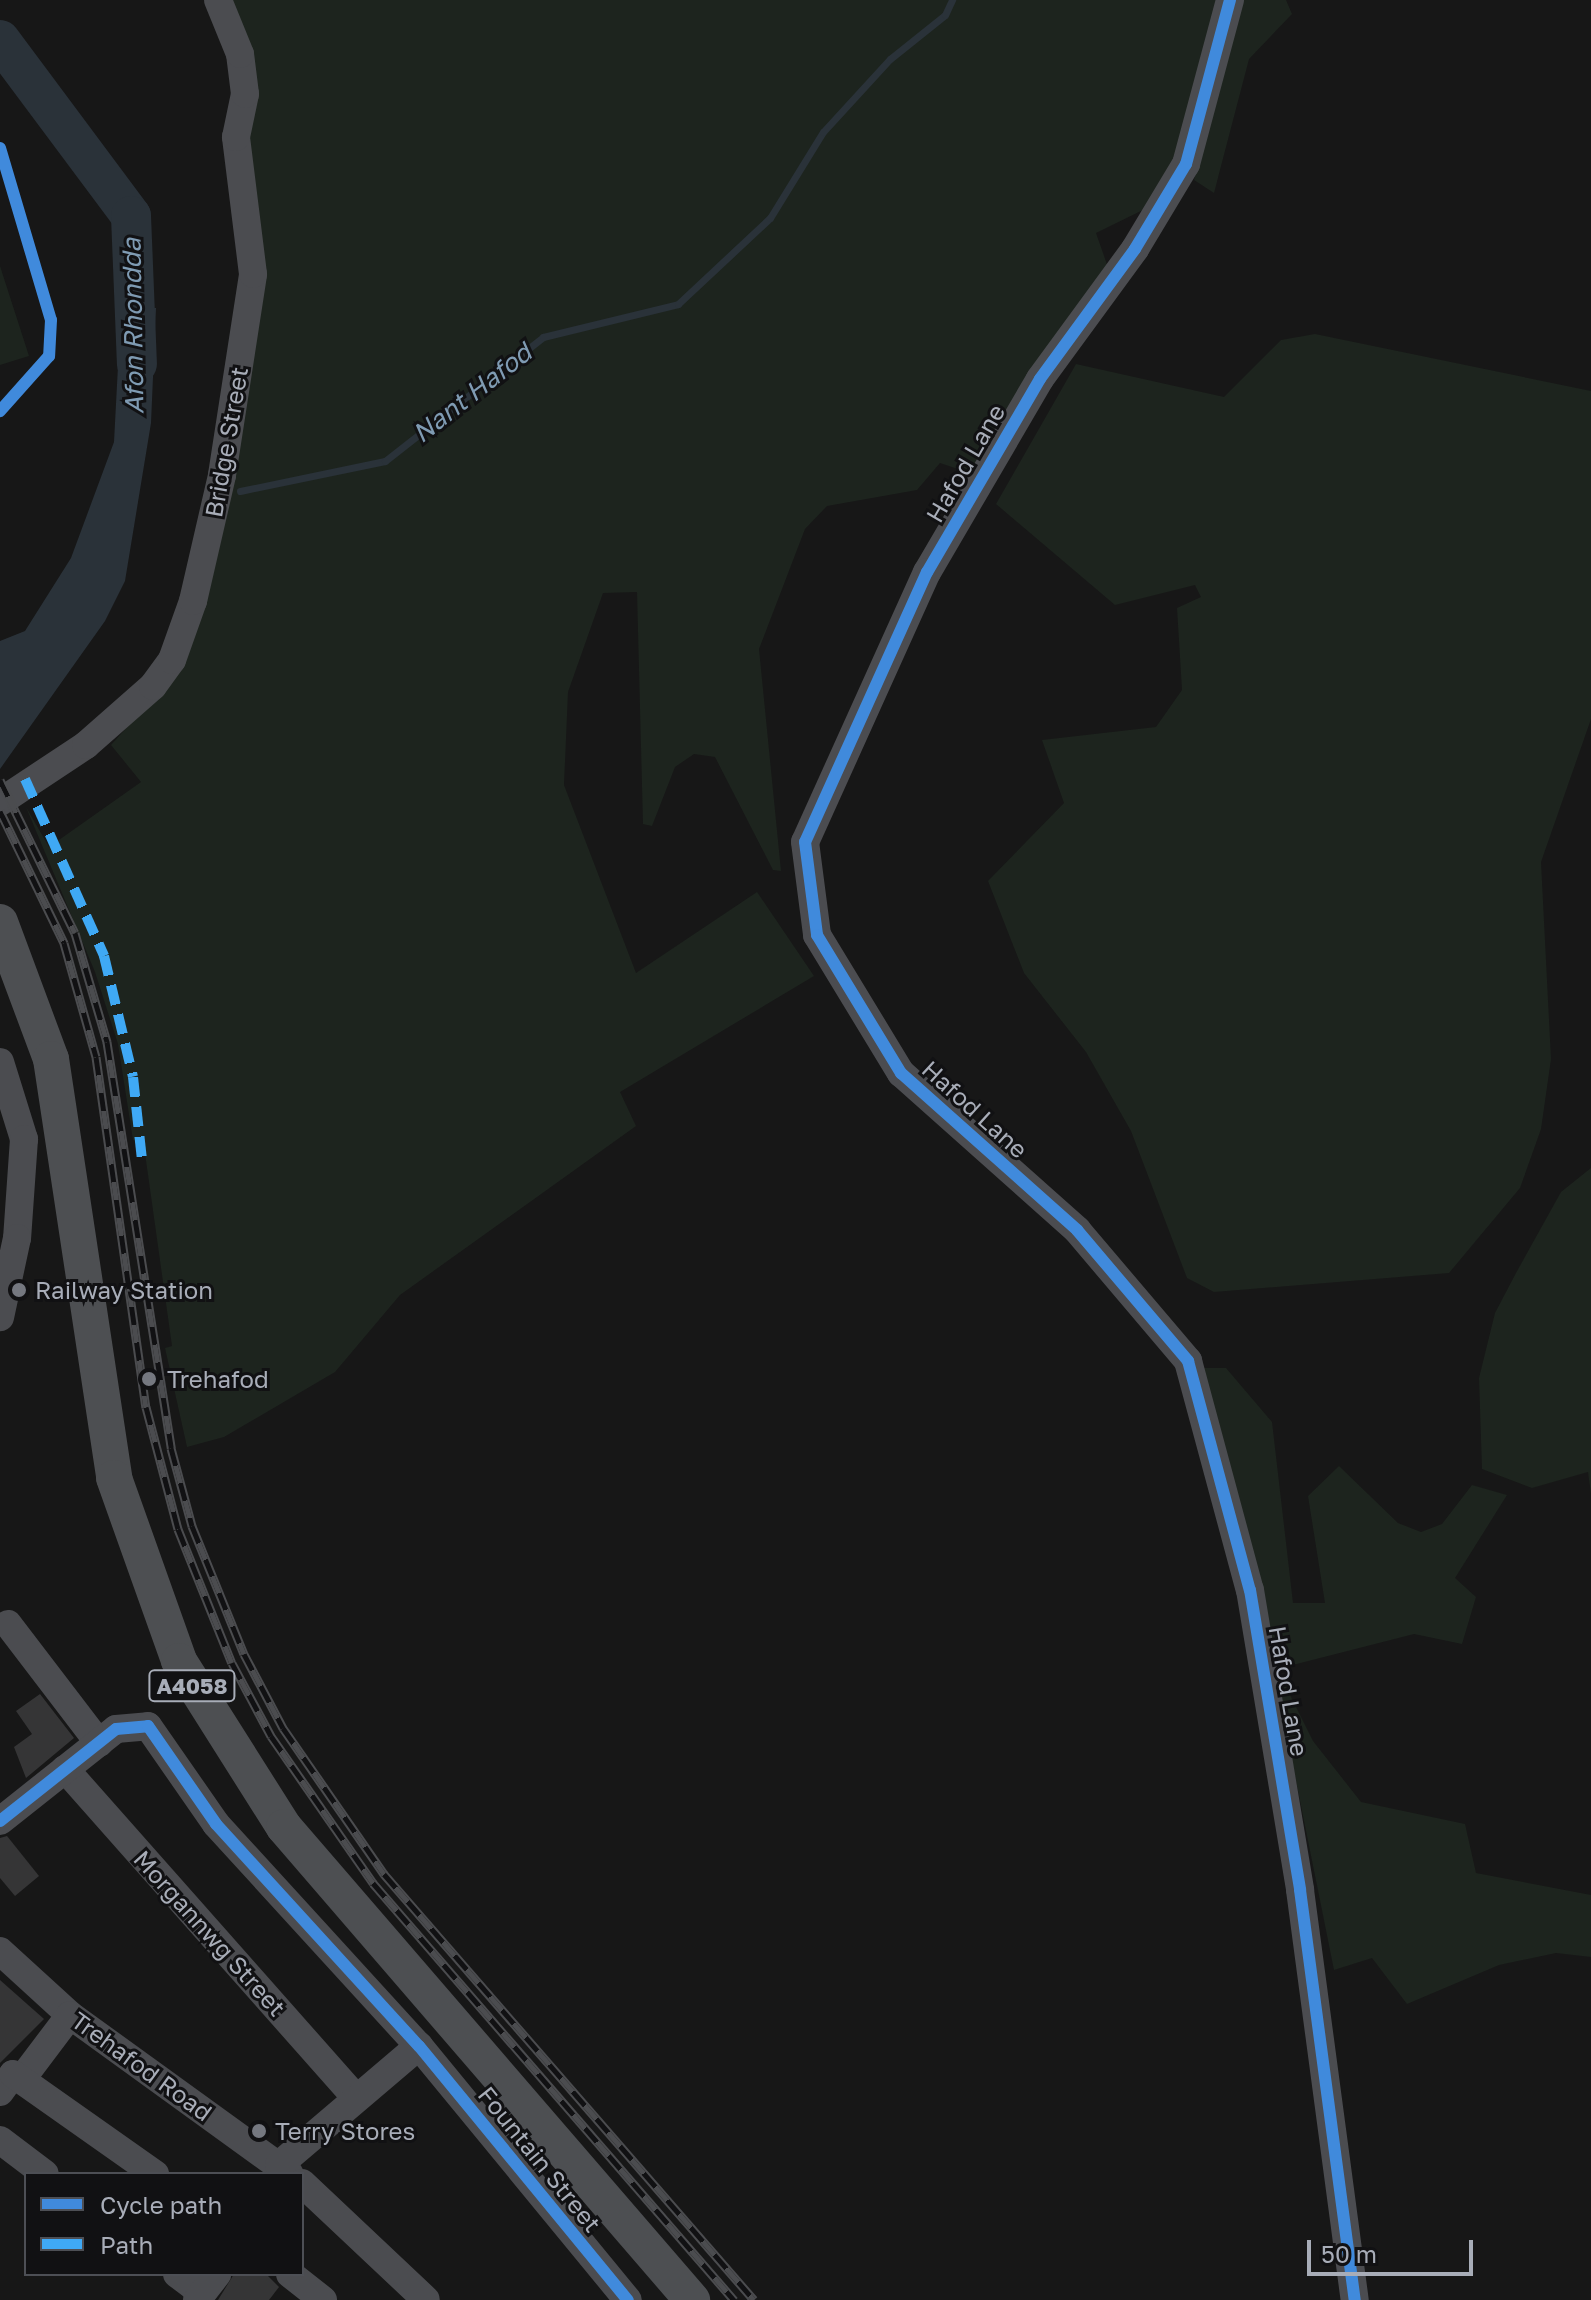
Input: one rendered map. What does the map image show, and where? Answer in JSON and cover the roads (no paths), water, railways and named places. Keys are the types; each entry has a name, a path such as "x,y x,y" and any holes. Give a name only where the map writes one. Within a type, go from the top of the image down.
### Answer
{"main road":[{"name":"A4058","path":"0,922 51,1059 114,1478 179,1661 284,1827 692,2300"}],"street":[{"name":"Bridge Street","path":"0,802 86,745 153,686 172,660 193,601 222,475 253,274 236,137 245,94 240,54 218,0"},
{"name":"Hafod Lane","path":"1230,0 1186,164 1135,249 1040,379 927,572 805,842 817,935 901,1073 1077,1230 1188,1361 1250,1590 1300,1890 1355,2300"},
{"path":"0,1062 24,1139 17,1238 0,1317"},
{"path":"0,1821 99,1743 8,1624"},
{"name":"Fountain Street","path":"99,1743 116,1729 148,1726 216,1824 419,2046 628,2300"},
{"name":"Morgannwg Street","path":"65,1769 355,2097"},
{"name":"Trehafod Road","path":"0,1951 70,2015 285,2170"},
{"path":"70,2015 11,2082 152,2172"},
{"path":"285,2170 355,2097 419,2046"},
{"path":"0,2140 42,2172"},
{"path":"304,2185 426,2300"},
{"path":"181,2276 205,2289"},
{"path":"293,2276 323,2300"}],"water":[{"path":"156,308 151,423 125,581 105,621 0,769 0,641 25,631 71,558 114,442 121,309"}],"waterway":[{"name":"Nant Hafod","path":"240,491 385,461 543,337 678,304 770,218 823,132 890,59 945,15 952,0"},
{"name":"Afon Rhondda","path":"0,40 131,216 137,364"}],"railway":[{"path":"0,780 75,933 107,1042 171,1448 192,1526 244,1654 283,1728 384,1874 754,2300"},
{"path":"0,811 64,943 96,1057 146,1407 178,1529 232,1663 271,1736 373,1883 734,2300"}],"place":[{"name":"Railway Station","path":"19,1290"},
{"name":"Trehafod","path":"149,1379"},
{"name":"Terry Stores","path":"259,2131"}]}
